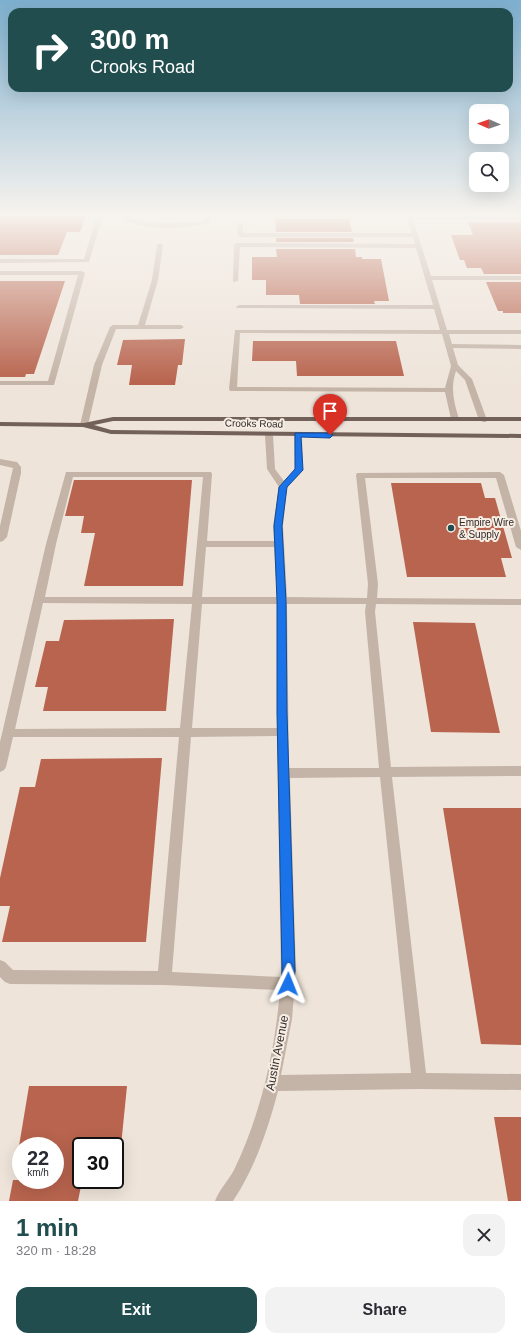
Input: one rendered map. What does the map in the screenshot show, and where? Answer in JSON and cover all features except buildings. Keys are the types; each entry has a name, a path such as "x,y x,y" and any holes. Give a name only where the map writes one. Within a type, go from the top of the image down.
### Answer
{"main road":[{"name":"Crooks Road","path":"0,424 84,425 114,419 521,419"},
{"path":"269,434 270,430 274,426 301,419"},
{"path":"458,436 481,429 484,425 483,420"},
{"name":"Crooks Road","path":"84,425 111,432 521,436"}],"street":[{"path":"141,327 156,271"},
{"path":"235,280 236,271"},
{"path":"426,271 455,366 468,379 483,420"},
{"path":"0,273 82,273 51,383 0,383"},
{"path":"428,278 521,278"},
{"path":"239,307 437,307"},
{"path":"84,425 98,365 113,327 181,327"},
{"path":"448,390 234,389 237,331 521,332"},
{"path":"449,346 521,346"},
{"path":"455,366 448,380 448,390 455,420"},
{"path":"269,434 271,469 283,487 299,470 298,435"},
{"path":"0,462 14,464 17,468 17,473 2,537 0,538"},
{"path":"0,767 51,544 69,474 208,474 164,978"},
{"path":"419,1081 385,772 370,612 370,600 373,584 360,475 500,476 521,547"},
{"name":"Austin Avenue","path":"223,1201 239,1177 262,1122 272,1083 285,1019 288,984 289,971 282,732 282,601 278,544 278,526 283,487"},
{"path":"202,544 278,544"},
{"path":"39,600 370,600 521,602"},
{"path":"7,734 186,734 282,732"},
{"path":"283,773 521,771"},
{"path":"0,967 10,977 164,978 288,984"},
{"path":"272,1083 419,1081 521,1082"}],"place":[{"name":"Empire Wire & Supply","path":"451,528"}],"route":[{"path":"288,984 289,971 282,713 282,601 278,526 283,487 299,470 298,435 330,435"}]}
